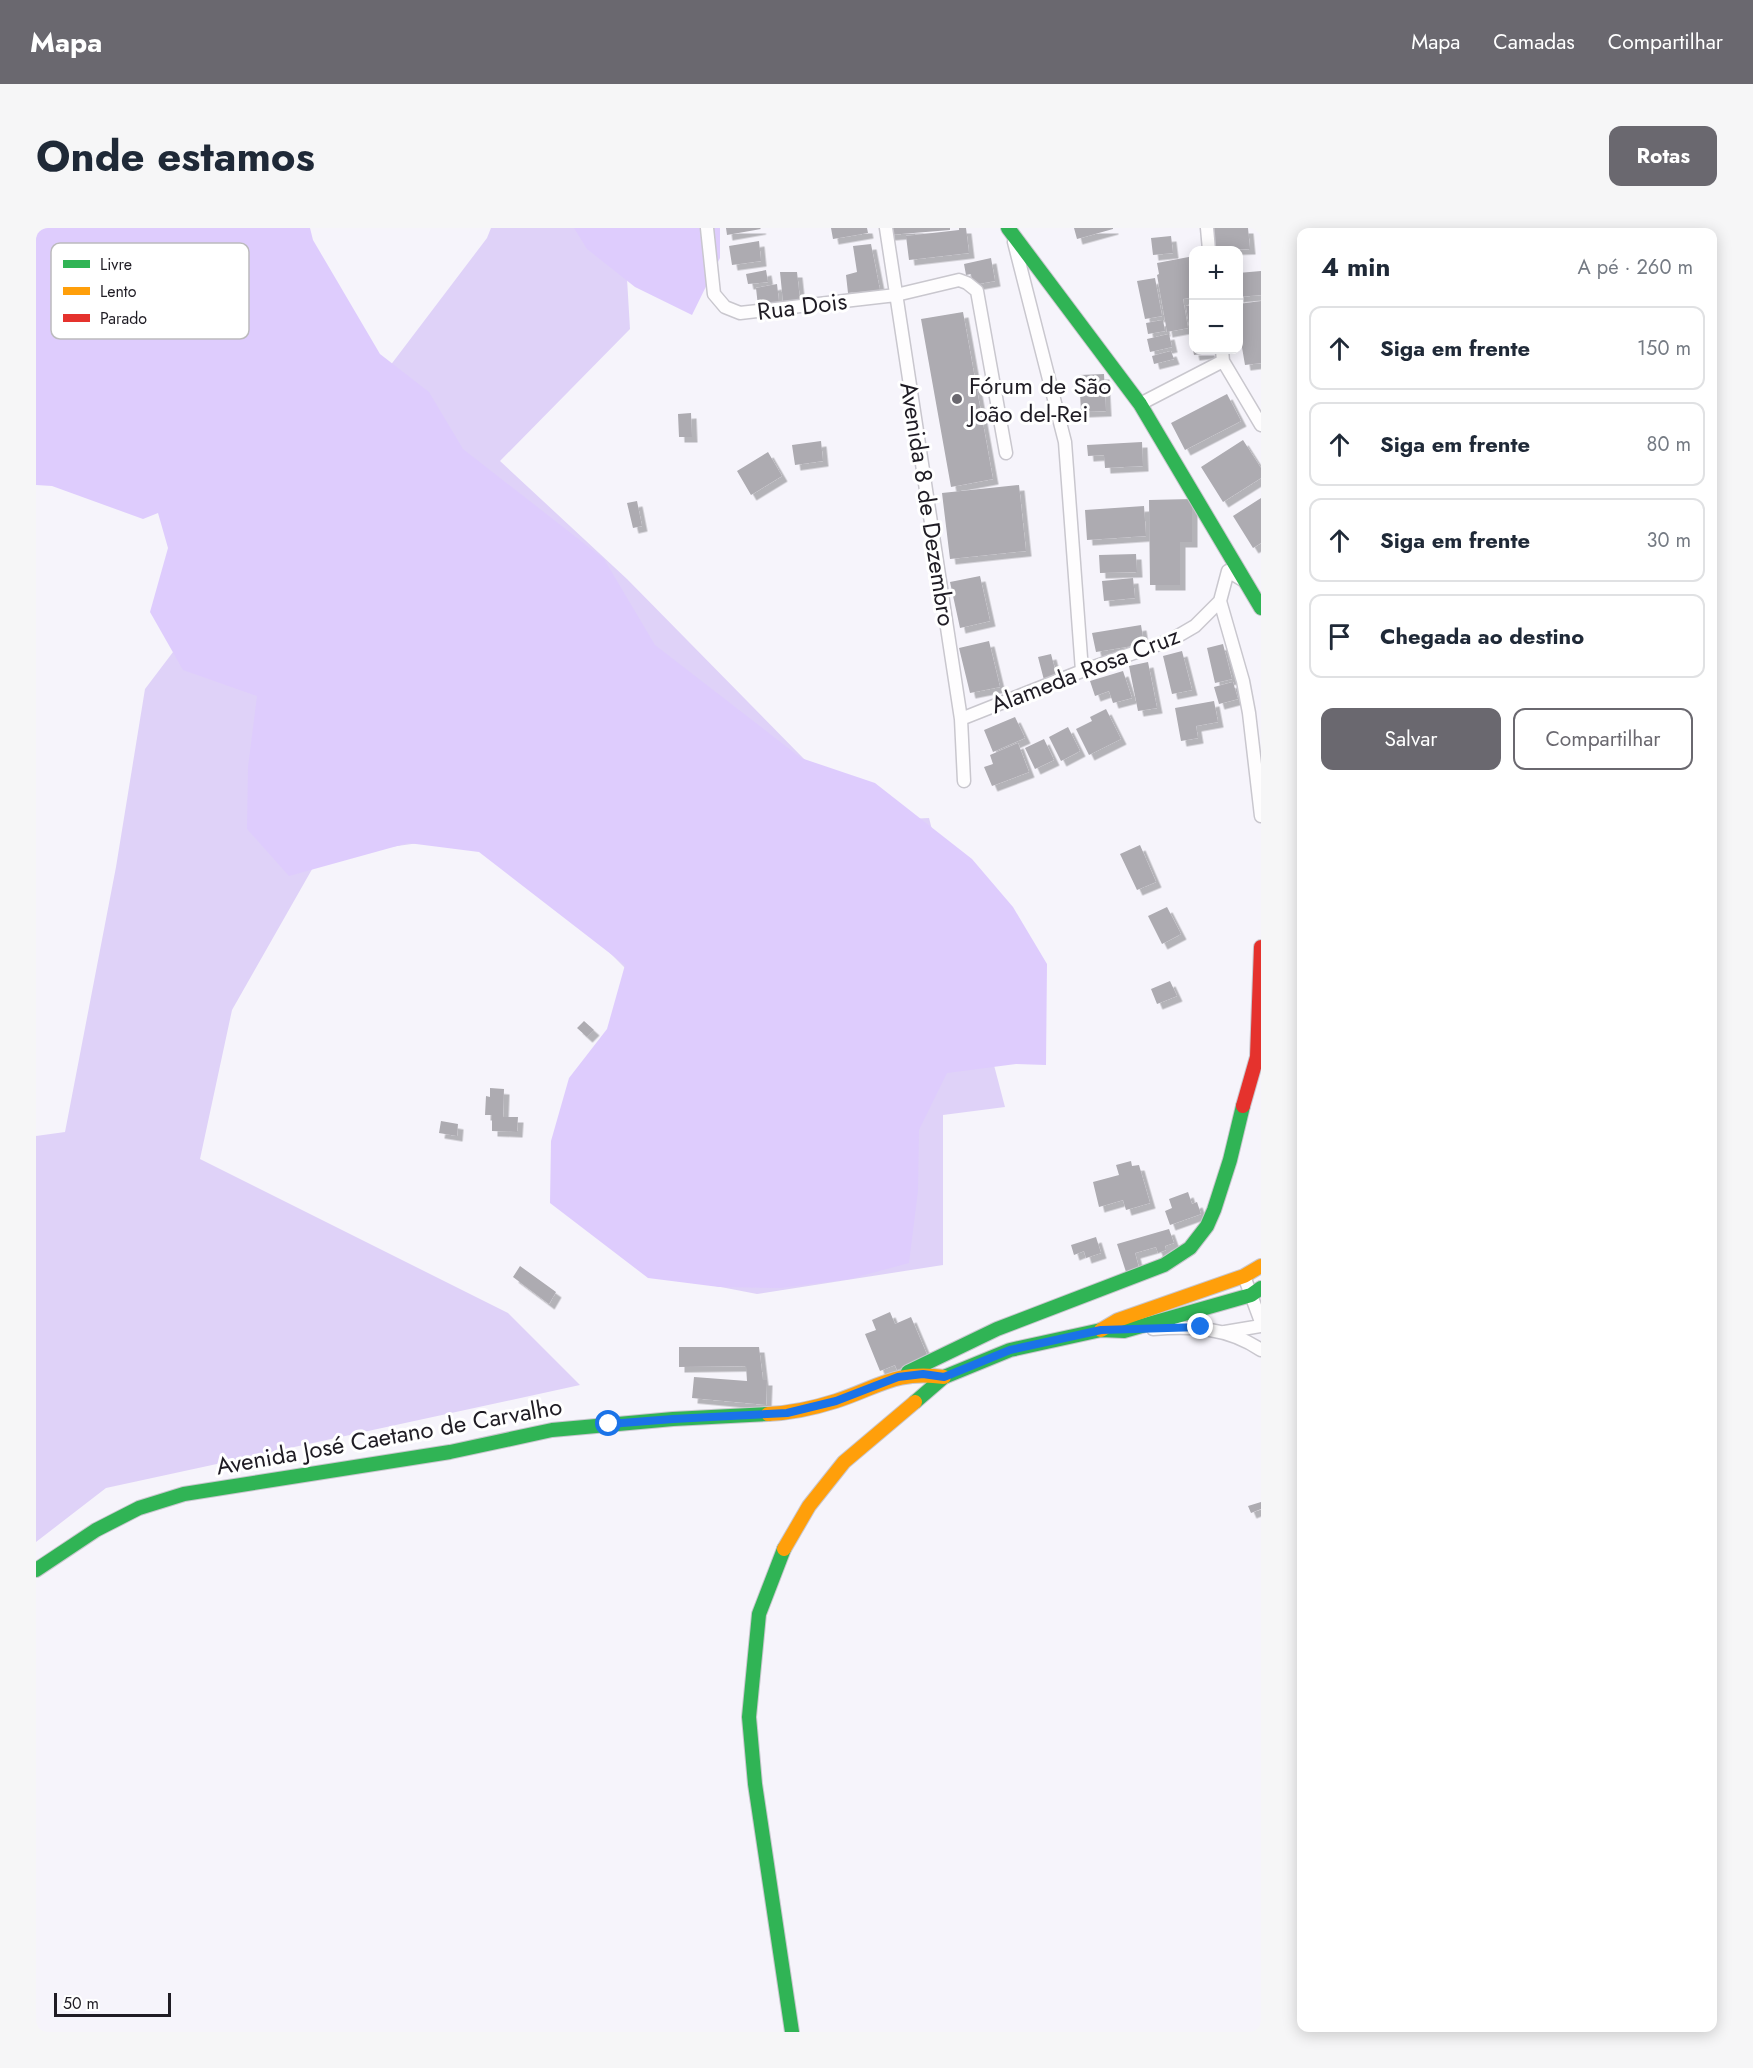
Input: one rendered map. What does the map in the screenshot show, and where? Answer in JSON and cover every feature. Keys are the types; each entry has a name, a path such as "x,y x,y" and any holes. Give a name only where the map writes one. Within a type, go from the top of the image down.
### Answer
{"main road":[{"path":"1010,230 1140,404 1261,608"},
{"path":"898,1377 997,1329 1164,1265 1190,1248 1207,1226 1214,1210 1230,1160 1236,1128 1257,1057 1261,947"},
{"path":"1101,1330 1118,1320 1244,1276 1261,1266"},
{"path":"792,2032 755,1784 749,1717 759,1614 783,1551 809,1506 844,1462 944,1377 1010,1350 1101,1330 1124,1331 1256,1291"},
{"name":"Avenida José Caetano de Carvalho","path":"36,1570 96,1530 139,1508 184,1494 450,1452 552,1430 673,1419 787,1413 836,1401 898,1377 923,1374 944,1377"}],"street":[{"name":"Rua Dois","path":"707,228 714,294 725,307 740,313 896,295 959,280 967,283 977,291 1006,453"},
{"name":"Avenida 8 de Dezembro","path":"886,228 961,719 964,781"},
{"path":"1207,228 1209,246"},
{"path":"1010,230 1065,442 1082,671"},
{"path":"1140,404 1223,355 1261,424"},
{"name":"Alameda Rosa Cruz","path":"961,719 1082,671 1171,640 1195,626 1220,601 1228,572 1247,582"},
{"path":"1220,601 1243,681 1261,816"},
{"path":"1224,1332 1261,1324 1256,1291 1244,1276"},
{"path":"1124,1331 1201,1327 1238,1337 1261,1350"}],"shaded area":[{"path":"36,228 310,228 313,240 380,354 429,392 463,449 604,559 655,645 801,758 875,783 972,859 1013,907 1047,964 1046,1065 1016,1064 947,1073 919,1130 918,1191 909,1263 850,1279 781,1288 719,1287 648,1278 550,1203 551,1141 569,1078 607,1029 625,965 479,852 408,843 289,876 247,829 248,767 257,696 183,670 150,612 168,548 158,513 143,519 52,486 36,485"},
{"path":"491,228 624,228 630,329 500,461 627,579 865,821 929,818 1005,1107 943,1115 943,1265 757,1294 669,1277 644,987 490,833 319,857 232,1010 200,1159 508,1313 580,1385 106,1488 36,1542 36,1136 65,1132 116,867 145,689 487,238"},
{"path":"574,228 720,228 720,258 692,315 635,287 587,249"}],"building":[{"path":"726,228 760,228 761,229 727,235"},
{"path":"831,228 867,228 868,233 833,239"},
{"path":"888,228 950,228 950,230 889,235"},
{"path":"959,228 966,228 969,253 909,260 906,236 959,230"},
{"path":"1074,228 1113,228 1113,229 1077,239"},
{"path":"1213,228 1248,228 1250,249 1243,249 1243,246 1215,246"},
{"path":"1171,236 1173,253 1153,255 1151,238"},
{"path":"759,241 761,261 732,265 729,246"},
{"path":"871,244 880,290 848,293 846,275 857,272 853,246"},
{"path":"1189,257 1189,298 1183,299 1188,328 1167,332 1157,263"},
{"path":"991,258 995,281 973,285 971,274 966,275 964,264"},
{"path":"766,270 768,282 748,284 746,274"},
{"path":"1261,271 1261,295 1243,297 1243,273"},
{"path":"780,272 797,272 800,300 783,302"},
{"path":"1155,278 1162,316 1145,319 1137,281"},
{"path":"777,284 779,302 758,306 756,288"},
{"path":"1261,301 1261,363 1245,365 1243,303"},
{"path":"1186,306 1189,306 1189,326"},
{"name":"Fórum de São João del-Rei","path":"963,312 993,479 951,487 921,319"},
{"path":"1163,320 1165,331 1148,334 1146,323"},
{"path":"1169,334 1172,347 1150,352 1147,339"},
{"path":"1171,351 1174,359 1154,364 1152,356"},
{"path":"1104,374 1106,411 1081,412 1079,375"},
{"path":"1227,394 1241,421 1185,450 1171,423"},
{"path":"691,413 692,437 679,437 678,414"},
{"path":"1243,440 1261,468 1261,478 1223,502 1201,467"},
{"path":"821,441 823,461 795,465 792,445"},
{"path":"1142,442 1143,466 1105,468 1104,455 1088,456 1087,445"},
{"path":"768,452 782,476 751,495 737,471"},
{"path":"1019,485 1026,551 950,559 942,493"},
{"path":"1261,498 1261,543 1253,548 1233,516"},
{"path":"1192,499 1192,542 1180,542 1180,585 1150,585 1149,500"},
{"path":"637,501 642,526 633,528 627,503"},
{"path":"1144,506 1146,536 1087,540 1085,510"},
{"path":"1136,554 1137,572 1100,573 1099,555"},
{"path":"980,576 990,621 960,628 950,582"},
{"path":"1133,578 1135,598 1104,601 1102,581"},
{"path":"1141,625 1144,644 1096,652 1092,633"},
{"path":"989,641 1000,687 970,693 959,648"},
{"path":"1223,644 1232,679 1215,683 1207,648"},
{"path":"1182,651 1192,690 1172,694 1163,656"},
{"path":"1051,654 1057,677 1044,680 1038,657"},
{"path":"1148,662 1157,708 1138,711 1129,666"},
{"path":"1123,671 1132,698 1113,703 1109,691 1095,696 1090,681"},
{"path":"1233,682 1238,699 1219,704 1214,687"},
{"path":"1214,701 1218,722 1196,726 1198,738 1181,741 1175,708"},
{"path":"1106,709 1121,739 1089,755 1076,729 1092,721 1090,717"},
{"path":"1015,717 1025,738 993,752 984,730"},
{"path":"1068,727 1080,751 1061,761 1049,737"},
{"path":"1044,739 1054,760 1035,769 1025,748"},
{"path":"1018,743 1029,772 992,786 984,767 993,764 990,755"},
{"path":"1140,845 1156,882 1137,890 1120,854"},
{"path":"1167,907 1181,934 1162,944 1148,916"},
{"path":"1170,981 1177,996 1157,1004 1151,989"},
{"path":"584,1021 594,1030 587,1037 577,1028"},
{"path":"490,1088 504,1089 503,1117 518,1117 517,1132 492,1131 492,1115 485,1115 486,1096 490,1097"},
{"path":"441,1121 458,1124 457,1136 439,1133"},
{"path":"1131,1161 1132,1166 1139,1165 1150,1203 1126,1210 1123,1200 1099,1207 1093,1182 1119,1175 1116,1165"},
{"path":"1188,1192 1192,1204 1197,1202 1201,1214 1170,1225 1165,1211 1172,1208 1169,1199"},
{"path":"1169,1229 1174,1243 1165,1246 1166,1250 1158,1253 1156,1247 1135,1253 1139,1268 1126,1272 1117,1244"},
{"path":"1096,1237 1101,1253 1086,1258 1084,1251 1074,1255 1071,1245"},
{"path":"520,1266 556,1292 549,1304 513,1277"},
{"path":"890,1312 895,1324 911,1317 928,1357 897,1370 895,1365 880,1371 865,1334 876,1330 872,1320"},
{"path":"679,1347 759,1347 763,1380 767,1380 766,1405 692,1398 694,1377 747,1381 746,1366 679,1367"},
{"path":"1261,1502 1261,1509 1251,1513 1248,1506"}],"traffic: fast":[{"path":"1008,228 1140,404 1261,608"},
{"path":"908,1372 997,1329 1164,1265 1190,1248 1207,1226 1214,1210 1230,1160 1243,1106"},
{"path":"915,1402 944,1377 1010,1350 1101,1330 1124,1331 1251,1295 1261,1288"},
{"path":"36,1570 96,1530 139,1508 184,1494 450,1452 552,1430 673,1419 768,1414"},
{"path":"784,1549 759,1614 749,1717 755,1784 792,2032"}],"traffic: slow":[{"path":"1101,1330 1118,1320 1244,1276 1261,1266"},
{"path":"768,1414 819,1406 900,1378 927,1375 944,1377"},
{"path":"784,1549 809,1506 844,1462 915,1402"}],"traffic: jam":[{"path":"1243,1106 1257,1057 1261,947"}],"place":[{"name":"Fórum de São João del-Rei","path":"957,399"}],"route":[{"path":"609,1424 787,1413 836,1401 898,1377 923,1374 944,1377 1010,1350 1101,1330 1201,1327"}]}
